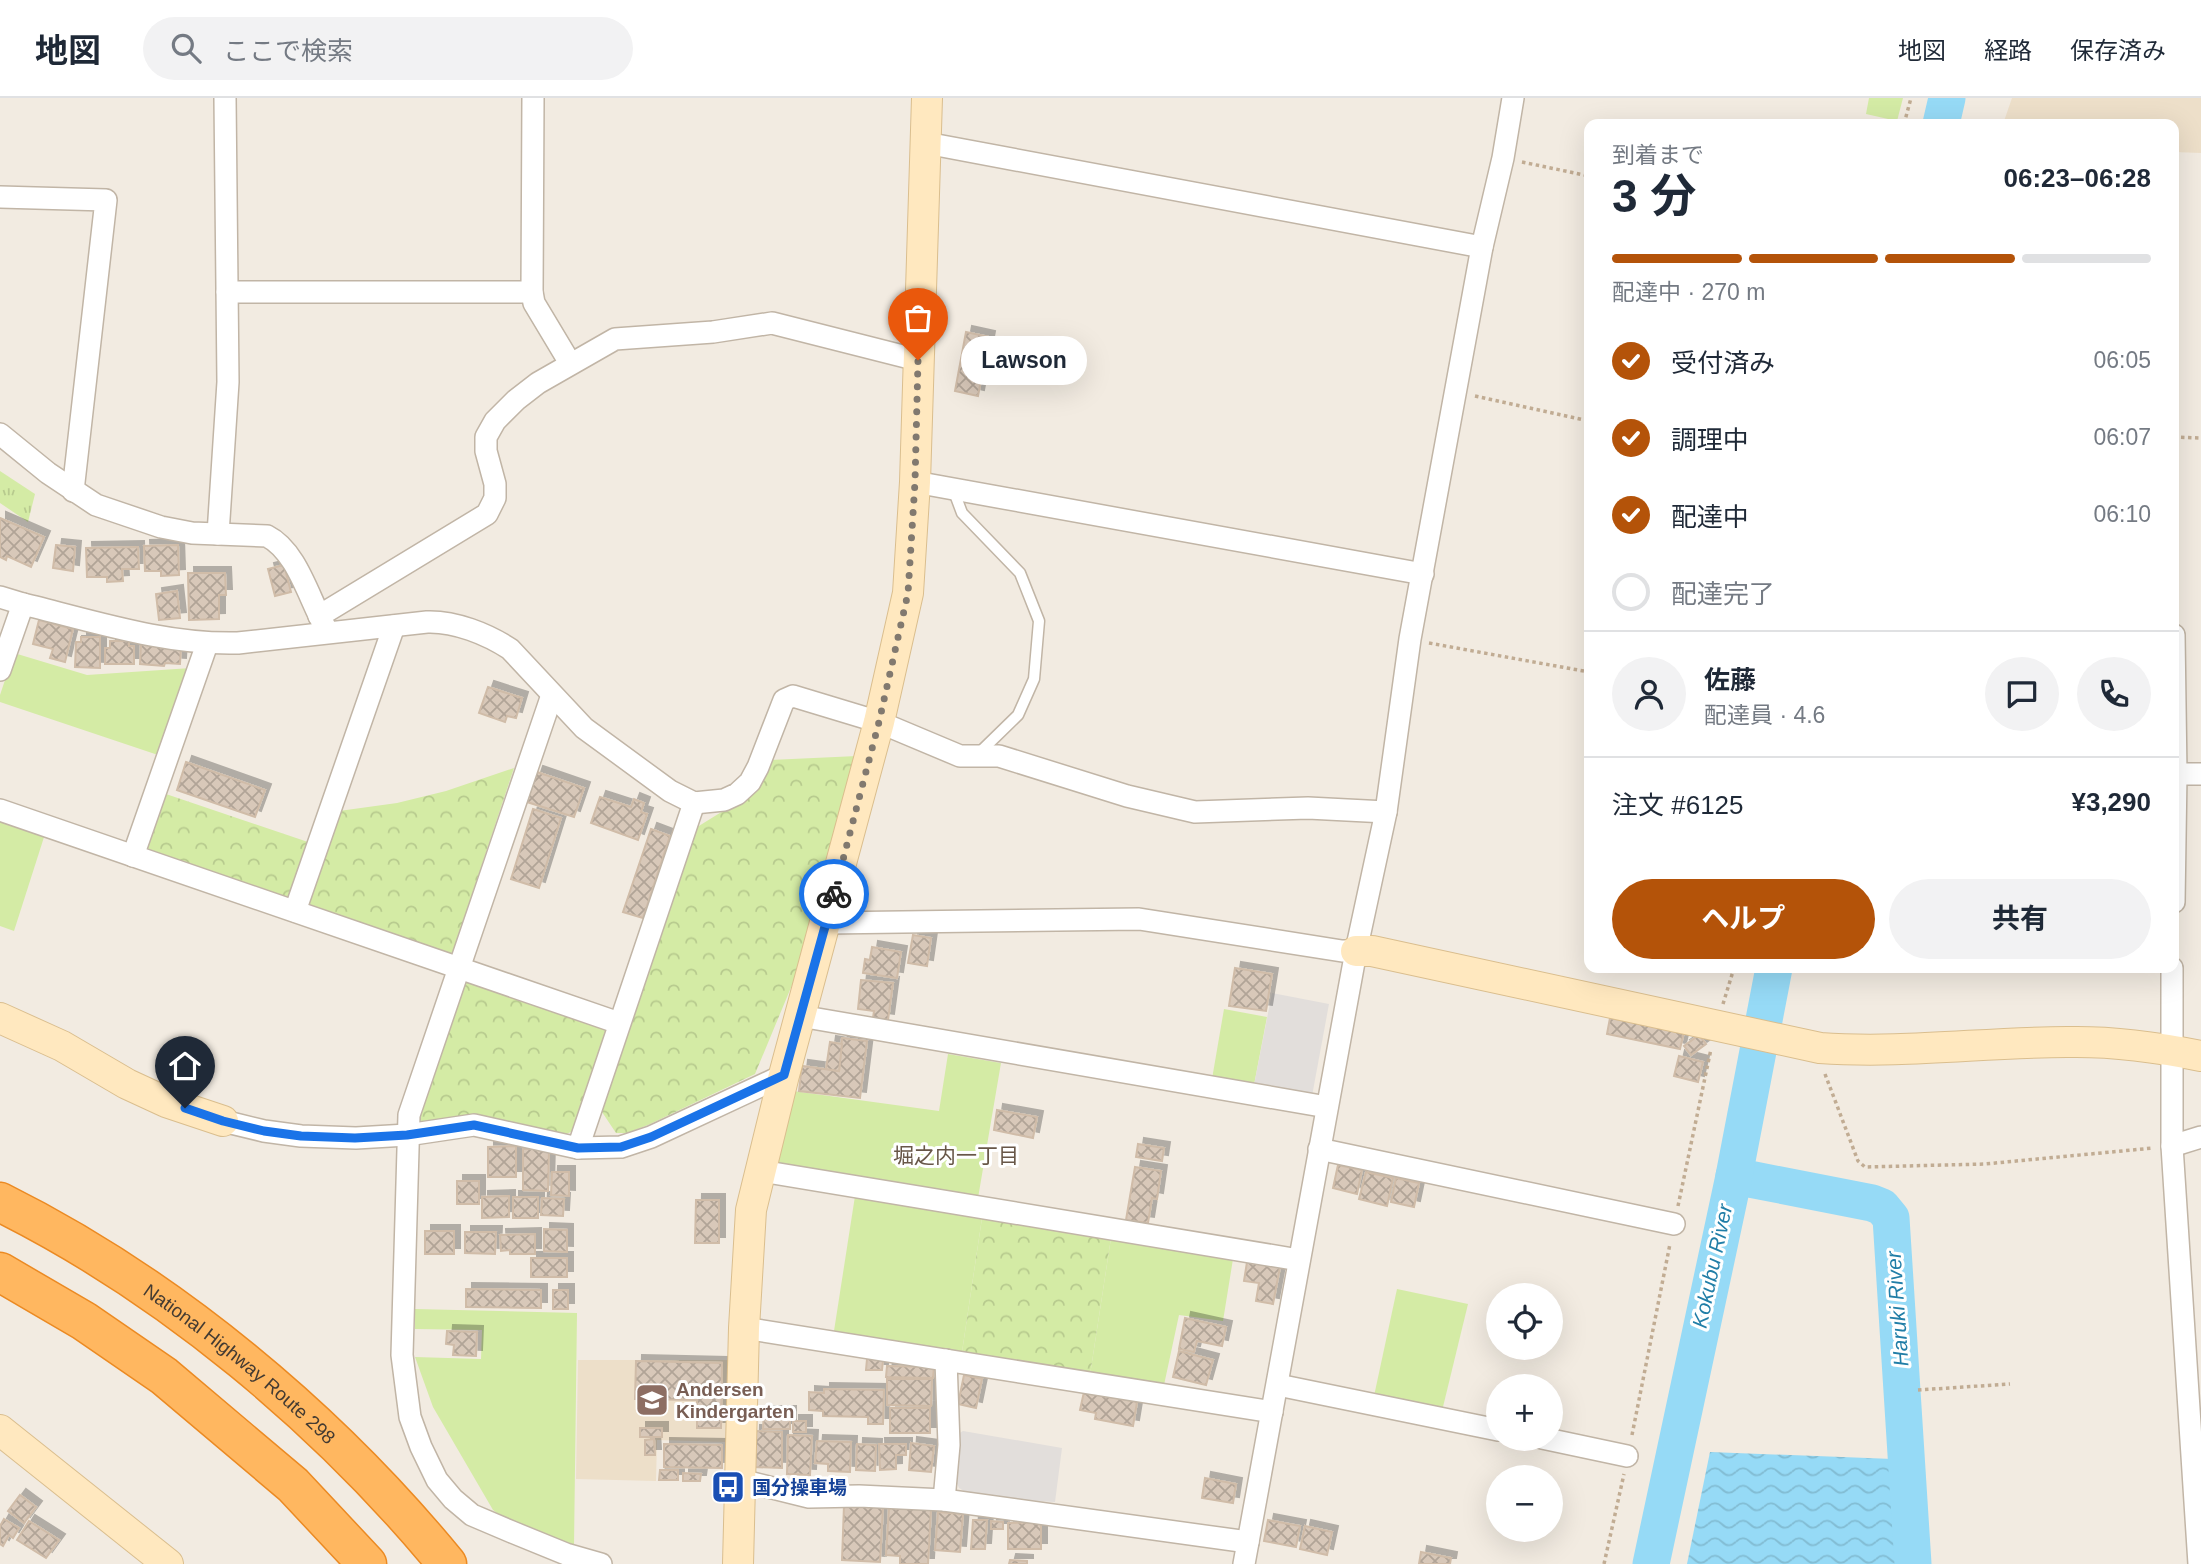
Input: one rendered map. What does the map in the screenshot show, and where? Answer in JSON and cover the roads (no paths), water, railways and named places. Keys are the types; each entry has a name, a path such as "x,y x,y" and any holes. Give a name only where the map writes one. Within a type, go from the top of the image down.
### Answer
{"highway":[{"name":"National Highway Route 298","path":"0,1202 112,1266 218,1342 332,1438 386,1493 447,1564"},
{"path":"0,1272 84,1321 164,1377 293,1485 367,1564"}],"street":[{"path":"218,534 228,382 226,98"},
{"path":"533,98 532,292 534,303 570,363"},
{"path":"738,1564 744,1328 751,1210 784,1075 879,722 908,593 915,482 927,98"},
{"path":"1244,1564 1356,951 1386,812 1410,639 1482,247 1503,158 1513,98"},
{"path":"926,143 1482,247"},
{"path":"0,197 106,200 73,491"},
{"path":"227,292 532,292"},
{"path":"323,624 487,514 495,498 495,484 487,459 486,437 495,421 538,383 615,339 713,332 772,323 918,360"},
{"path":"0,434 73,491 96,505 161,527 192,533 267,537 276,541 290,557 323,624"},
{"path":"915,482 1423,574"},
{"path":"0,597 167,638 207,644 238,643 323,624 451,624 496,641 519,658 584,728 670,791 694,803 724,800 737,794 750,782 784,700 793,696 879,722 960,756 999,756 1127,796 1195,811 1308,808 1386,812"},
{"path":"0,670 23,604"},
{"path":"295,911 394,626"},
{"path":"133,856 207,644"},
{"path":"552,695 409,1115 402,1355 410,1417 437,1480 453,1499 472,1515 566,1554 601,1564"},
{"path":"2179,774 2201,774"},
{"path":"578,1148 694,803"},
{"path":"0,810 619,1023"},
{"path":"826,923 1139,919 1342,951 1372,951 1811,1046 1866,1051 2068,1042 2135,1044 2187,1053"},
{"path":"2173,973 2187,1053 2172,1146 2199,1564"},
{"path":"800,1016 1328,1107"},
{"path":"0,1018 62,1046 166,1102 223,1121 301,1136 355,1138 407,1135 474,1125 578,1148 621,1147 651,1137 784,1075"},
{"path":"2172,1146 2201,1136"},
{"path":"1320,1149 1674,1224"},
{"path":"761,1171 1299,1260"},
{"path":"744,1328 1272,1412"},
{"path":"944,1500 949,1445 946,1360"},
{"path":"1278,1385 1486,1428"},
{"path":"0,1431 168,1564"},
{"path":"1563,1442 1628,1456"},
{"path":"740,1480 808,1497 859,1496 944,1500 1248,1542"}],"lane":[{"path":"953,489 962,513 1020,573 1038,621 1034,679 1018,715 976,756"}],"water":[{"path":"1710,1452 1893,1459 1901,1564 1687,1564"}],"waterway":[{"name":"Kokubu River","path":"1942,119 1947,98"},
{"name":"Kokubu River","path":"1651,1564 1734,1176 1773,973"},
{"name":"Haruki River","path":"1734,1176 1872,1203 1882,1207 1891,1218 1913,1564"}],"place":[{"name":"Lawson","path":"918,360"},
{"name":"Andersen Kindergarten","path":"652,1400"},
{"name":"国分操車場","path":"728,1487"}],"district":[{"name":"堀之内一丁目","path":"956,1155"}]}
